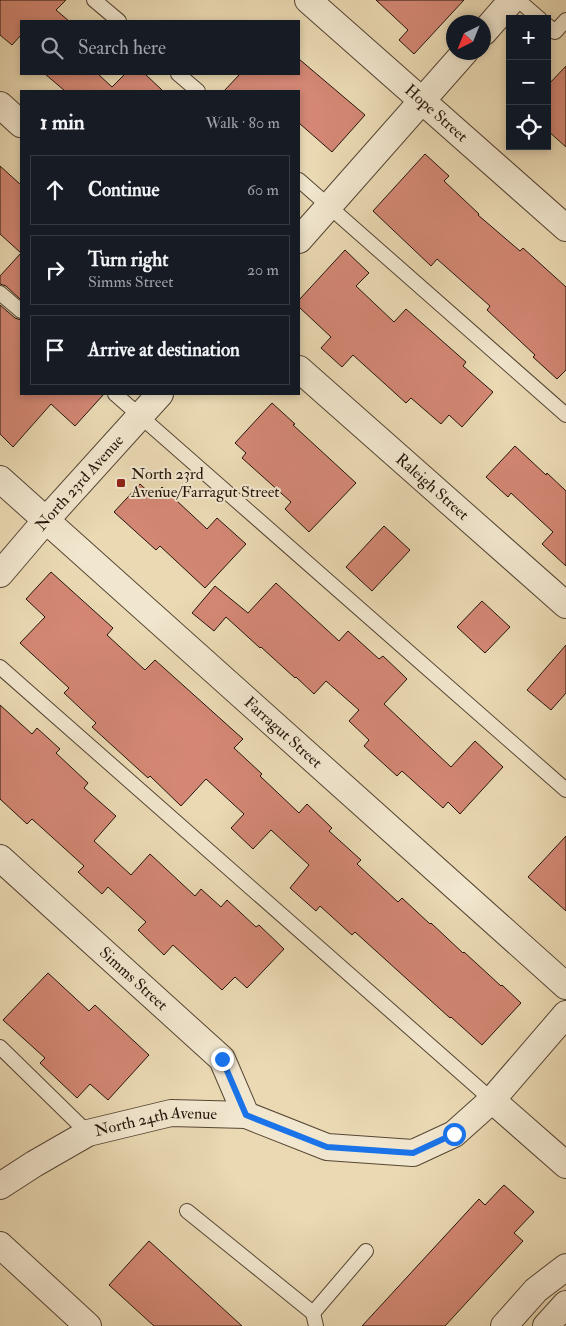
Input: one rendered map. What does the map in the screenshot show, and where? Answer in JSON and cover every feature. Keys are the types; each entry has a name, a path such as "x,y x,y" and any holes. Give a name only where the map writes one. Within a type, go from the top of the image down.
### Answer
{"street":[{"name":"Hope Street","path":"308,0 566,228"},
{"path":"491,24 512,0"},
{"path":"300,239 458,60"},
{"path":"0,105 20,123"},
{"name":"Raleigh Street","path":"300,370 566,605"},
{"name":"North 23rd Avenue","path":"0,574 159,395"},
{"name":"Farragut Street","path":"0,479 566,986"},
{"name":"Simms Street","path":"0,858 222,1059 246,1115"},
{"name":"North 24th Avenue","path":"0,1186 88,1133 171,1113 246,1115 327,1147 413,1153 454,1134 492,1100 566,1014"},
{"path":"492,1100 566,1165"},
{"path":"0,1245 88,1326"},
{"path":"504,1326 536,1290 566,1267"},
{"path":"546,1326 566,1304"}],"lane":[{"path":"94,0 117,20"},
{"path":"518,0 535,15"},
{"path":"566,20 551,29 566,42"},
{"path":"179,75 197,90"},
{"path":"300,181 566,415"},
{"path":"0,292 20,310"},
{"path":"116,395 566,790"},
{"path":"0,667 492,1100"},
{"path":"0,1047 88,1133"},
{"path":"187,1211 314,1320 366,1251"}],"building":[{"path":"0,0 66,0 56,10 68,20 20,20 20,36 12,45 0,35"},
{"path":"376,0 464,0 450,15 446,15 446,19 414,54 399,40 408,30"},
{"path":"300,60 365,115 332,152 300,124 300,90 225,90 239,75 300,75"},
{"path":"566,66 566,147 551,134 551,82"},
{"path":"46,75 99,75 112,87 124,75 146,75 162,90 64,90"},
{"path":"425,154 449,176 444,181 478,215 520,251 523,248 566,287 566,370 557,379 533,357 535,355 487,310 490,306 437,259 431,266 373,211"},
{"path":"0,166 20,184 20,252 0,234"},
{"path":"345,250 369,273 356,286 394,322 406,309 466,362 463,366 493,392 462,427 449,415 441,424 411,398 406,403 353,355 342,367 321,348 331,337 300,308 300,299"},
{"path":"20,254 20,299 6,286 0,284 0,276"},
{"path":"0,305 15,318 20,320 20,395 103,395 75,426 51,404 13,447 0,434"},
{"path":"272,403 356,483 309,532 285,509 291,502 242,458 246,453 235,443"},
{"path":"515,446 566,491 566,566 542,544 553,532 511,493 508,497 486,477"},
{"path":"140,484 153,496 162,487 207,529 217,518 246,544 205,588 160,546 156,550 114,512"},
{"path":"384,526 410,550 372,591 346,567"},
{"path":"51,572 113,628 107,635 145,670 155,660 243,739 234,748 299,813 307,804 332,828 329,831 361,860 357,864 398,902 402,898 521,1003 482,1045 355,932 352,935 320,906 316,911 290,888 309,865 271,830 253,849 231,828 244,814 206,779 181,806 150,776 148,778 92,727 96,723 64,693 69,688 20,643 45,617 26,599"},
{"path":"276,583 339,641 348,631 379,659 383,656 407,679 384,704 451,767 475,741 503,767 460,814 448,802 443,808 402,771 397,776 364,746 369,740 349,721 359,710 326,681 314,694 226,617 214,631 192,613 215,586 248,613"},
{"path":"482,601 510,627 485,653 457,627"},
{"path":"566,645 566,693 551,710 527,690"},
{"path":"0,705 32,734 37,728 60,749 56,753 88,783 84,788 116,816 94,841 131,875 150,854 195,896 201,889 221,907 227,900 256,927 259,925 284,949 247,988 235,977 222,990 173,945 164,955 138,930 146,922 108,887 102,894 78,872 84,866 32,819 27,824 0,799"},
{"path":"566,836 566,911 528,877"},
{"path":"48,973 89,1011 95,1005 149,1055 108,1100 90,1084 77,1098 40,1063 45,1058 3,1020"},
{"path":"504,1185 534,1212 514,1233 523,1241 445,1326 362,1326 479,1199 485,1205"},
{"path":"149,1241 242,1326 154,1326 109,1285"}],"place":[{"name":"North 23rd Avenue/Farragut Street","path":"121,483"}],"route":[{"path":"222,1059 246,1115 327,1147 413,1153 454,1134"}]}
